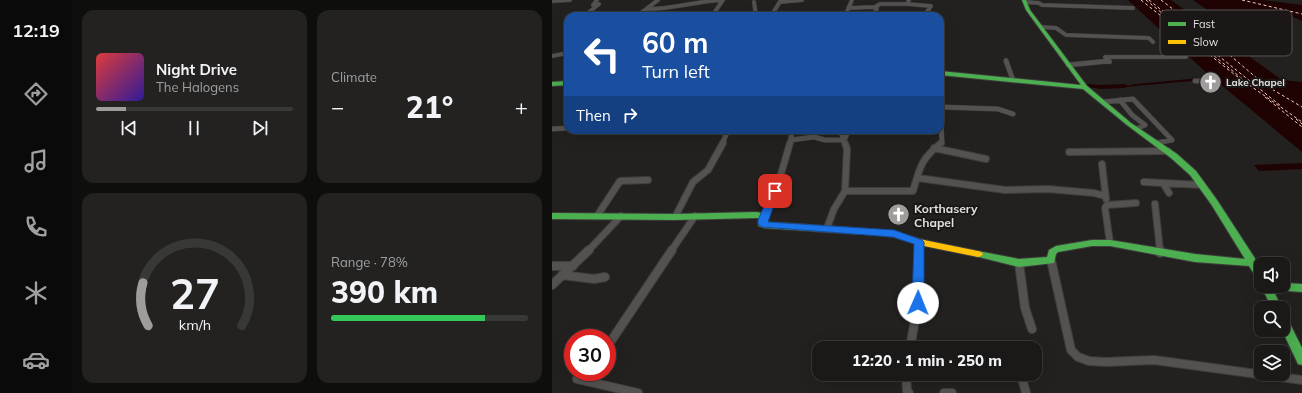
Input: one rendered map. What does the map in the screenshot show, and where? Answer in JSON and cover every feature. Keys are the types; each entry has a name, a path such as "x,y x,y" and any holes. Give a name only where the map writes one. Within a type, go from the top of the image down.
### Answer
{"main road":[{"path":"1025,1 1028,10 1084,86 1136,129 1184,164 1202,185 1253,263"},
{"path":"944,73 1084,86"},
{"path":"552,84 564,83"},
{"path":"552,216 675,217 735,214 765,216 762,224 765,225 827,228 894,234 919,242 1019,263 1051,260 1052,252 1056,249 1092,243 1110,243 1195,258 1253,263"},
{"path":"1290,287 1302,288"},
{"path":"1290,335 1302,360"}],"street":[{"path":"552,0 570,0"},
{"path":"589,12 599,4 593,5 597,0"},
{"path":"643,12 658,0"},
{"path":"647,9 664,9 723,0"},
{"path":"715,12 723,0"},
{"path":"773,12 781,1 802,0"},
{"path":"847,12 852,0"},
{"path":"1025,1 1039,3 1042,5 1133,8"},
{"path":"754,2 755,12"},
{"path":"848,8 875,7 880,4 908,2 931,6 926,12"},
{"path":"875,7 877,8 875,12"},
{"path":"1041,28 1056,28 1066,36 1149,38 1153,42"},
{"path":"552,56 564,54"},
{"path":"1068,65 1110,62 1105,57 1186,57"},
{"path":"1006,60 1013,80"},
{"path":"1195,81 1214,81"},
{"path":"1129,92 1133,99 1172,140 1156,143"},
{"path":"1103,102 1133,99"},
{"path":"1120,100 1132,115 1145,125 1136,129"},
{"path":"944,108 998,108 1012,114"},
{"path":"552,129 564,128"},
{"path":"675,217 693,182 708,170 727,135 726,134"},
{"path":"765,216 780,179 792,134"},
{"path":"827,228 834,209 845,191 847,149 842,134"},
{"path":"844,140 847,134"},
{"path":"845,191 913,191 920,167 928,153 942,142 942,134"},
{"path":"791,140 814,137 825,140 844,140"},
{"path":"934,148 986,159"},
{"path":"1069,152 1168,151"},
{"path":"1102,164 1110,243"},
{"path":"918,178 1005,190 1048,189 1094,192 1105,196"},
{"path":"597,216 620,181 648,180"},
{"path":"1144,182 1202,185"},
{"path":"1163,183 1169,193"},
{"path":"1107,205 1136,203"},
{"path":"1156,204 1160,253"},
{"path":"552,285 573,266 622,216"},
{"path":"616,334 695,216"},
{"path":"911,341 918,303 919,242"},
{"path":"1051,260 1071,350 1078,357 1089,361 1106,362 1154,360 1302,380"},
{"path":"1019,263 1025,308 1032,329"},
{"path":"552,266 573,266"},
{"path":"562,275 594,279 605,277"},
{"path":"586,381 638,393"},
{"path":"906,381 907,391 909,393"},
{"path":"1023,381 1026,393"},
{"path":"944,393 952,393"}],"shaded area":[{"path":"1128,0 1171,0 1185,10 1160,10 1160,30"},
{"path":"1193,0 1262,0 1302,5 1302,21 1292,16 1292,10 1207,10"},
{"path":"1188,56 1249,56 1282,80 1302,82 1302,152 1214,79 1113,88 1136,84 1211,77"},
{"path":"1302,163 1302,169 1259,171 1254,165"}],"waterway":[{"path":"1046,82 1102,87 1125,86"}],"ferry route":[{"path":"1141,0 1160,15"},
{"path":"1146,0 1160,11"},
{"path":"1149,0 1161,10"},
{"path":"1161,0 1174,10"},
{"path":"1242,0 1285,10"},
{"path":"1292,12 1302,14"},
{"path":"1211,56 1235,75 1302,122"},
{"path":"1214,56 1251,86"},
{"path":"1219,56 1281,106"},
{"path":"1231,56 1265,85 1302,107"},
{"path":"1265,97 1302,127"},
{"path":"1296,119 1302,124"}],"traffic: fast":[{"path":"1024,0 1028,10 1085,87 1129,124 1174,156 1193,173 1214,202 1254,266"},
{"path":"944,73 1085,87"},
{"path":"552,84 564,83"},
{"path":"552,216 675,217 756,215 765,216 762,224 765,225 856,231"},
{"path":"978,254 1019,263 1051,260 1052,252 1056,249 1092,243 1110,243 1195,258 1253,263"},
{"path":"1290,287 1302,288"},
{"path":"1270,293 1274,301"},
{"path":"1290,335 1302,360"}],"traffic: slow":[{"path":"856,231 894,234 919,242 978,254"}],"place":[{"name":"Lake Chapel","path":"1211,82"},
{"name":"Korthasery Chapel","path":"898,215"}],"route":[{"path":"775,191 762,224 894,234 919,242 918,303"}]}
